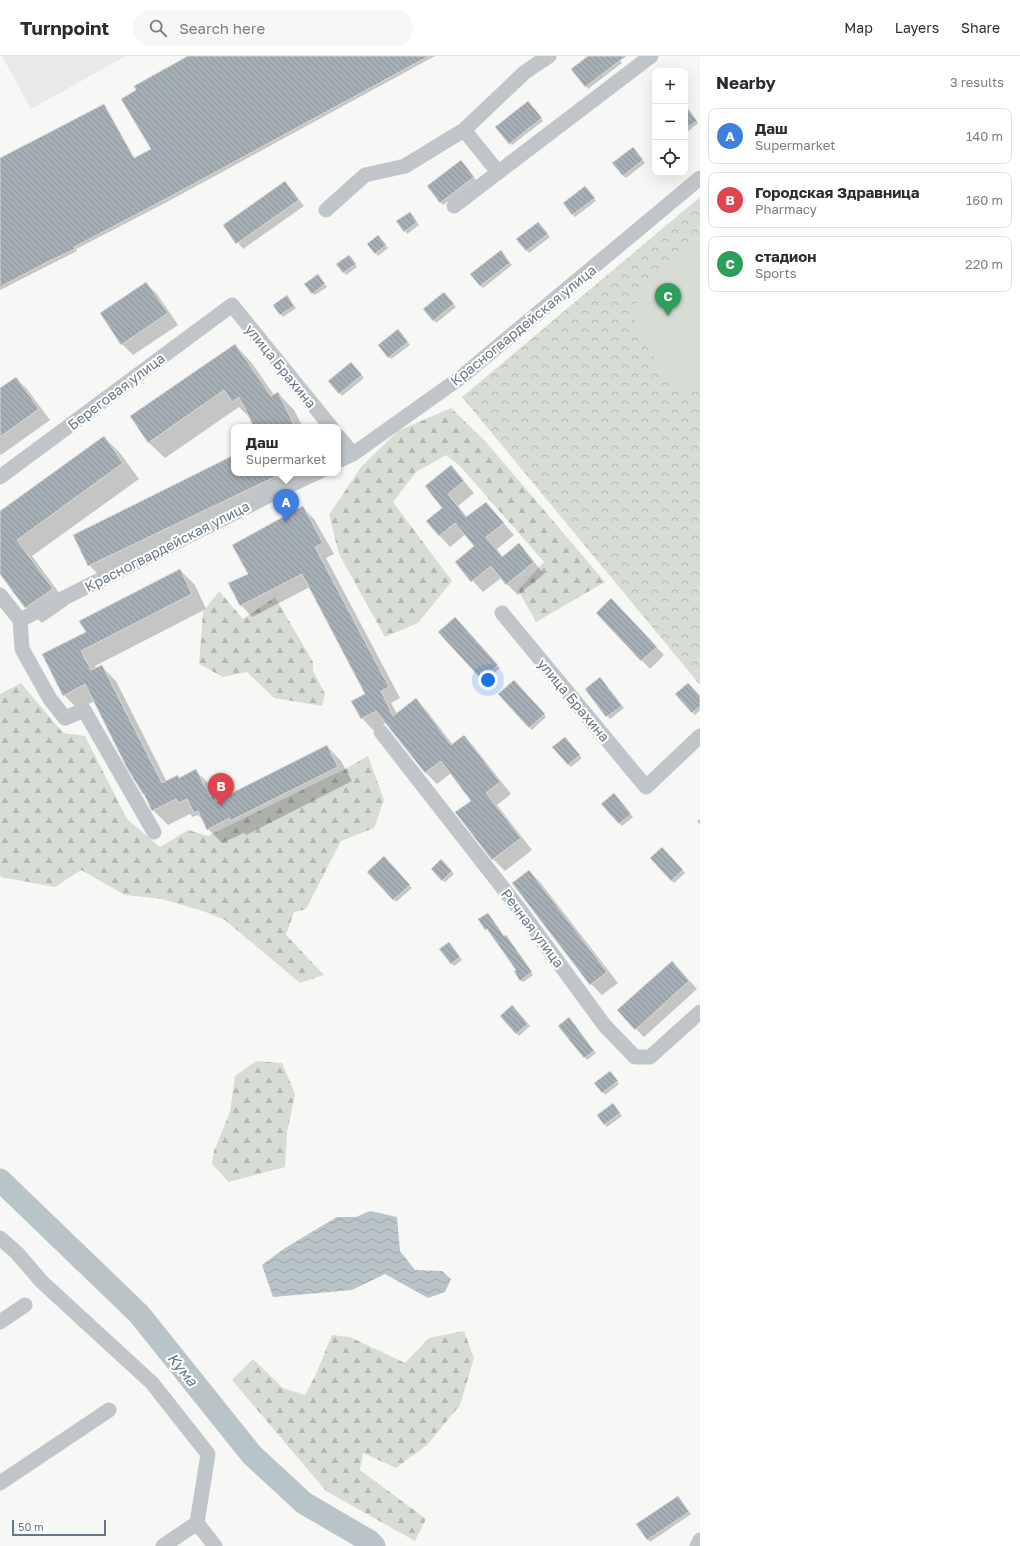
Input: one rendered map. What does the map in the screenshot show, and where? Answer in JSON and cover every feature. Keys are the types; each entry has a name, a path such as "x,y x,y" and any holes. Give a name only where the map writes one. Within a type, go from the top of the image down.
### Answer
{"street":[{"path":"326,210 365,175 405,166 464,130 525,72 548,56"},
{"path":"454,206 648,57"},
{"path":"464,130 498,172"},
{"name":"Красногвардейская улица","path":"341,460 352,454 460,378 700,178"},
{"name":"улица Брахина","path":"232,305 329,424"},
{"name":"Береговая улица","path":"1,475 232,305"},
{"path":"341,440 352,454"},
{"name":"Красногвардейская улица","path":"20,620 308,476"},
{"path":"0,595 20,620 22,649 50,699 65,718 84,710 154,832"},
{"name":"улица Брахина","path":"502,613 646,787 700,736"},
{"name":"Речная улица","path":"381,732 517,906 605,1026 635,1057 650,1057 700,1012"},
{"path":"0,1238 17,1254 42,1282 152,1383 208,1454 197,1523 162,1546"},
{"path":"0,1322 25,1305"},
{"path":"0,1483 109,1410"},
{"path":"197,1523 216,1546"},
{"path":"697,1546 700,1540"}],"shaded area":[{"path":"2,56 126,56 31,109"}],"green space":[{"path":"700,197 700,685 462,397"},
{"path":"700,240 700,391 678,389 634,330 637,302 647,281"},
{"path":"451,408 486,442 605,582 536,622 518,590 544,562 460,466 446,455 416,472 393,502 452,581 418,623 385,637 339,554 329,515 361,467 398,431"},
{"path":"219,591 243,619 275,597 313,662 313,671 325,694 322,706 274,698 247,672 223,677 199,664 203,612"},
{"path":"21,683 63,733 85,736 127,819 160,847 188,830 208,836 347,768 368,756 384,800 374,828 341,841 306,909 294,912 286,935 324,975 300,983 225,920 203,911 162,899 125,895 81,870 55,887 1,877 0,694"},
{"path":"256,1061 282,1063 295,1094 287,1133 285,1167 229,1182 212,1164 214,1151 230,1112 235,1076"},
{"path":"464,1331 474,1358 460,1405 427,1445 396,1468 363,1453 360,1470 426,1519 415,1541 326,1491 232,1380 253,1359 283,1388 305,1395 316,1374 332,1335 350,1337 405,1363 429,1338"}],"water":[{"path":"370,1211 397,1217 400,1251 415,1270 442,1271 451,1279 445,1292 428,1298 385,1274 352,1290 273,1297 262,1265 285,1248 337,1217 356,1217"}],"building":[{"path":"188,56 429,56 164,200 74,247 75,249 0,287 0,158 104,104 134,158 151,149 121,99 136,90 134,86"},
{"path":"588,56 626,56 585,87 571,69"},
{"path":"528,101 542,118 509,144 495,127"},
{"path":"688,109 697,121 688,127"},
{"path":"633,147 643,160 623,176 612,163"},
{"path":"461,160 474,177 440,203 427,186"},
{"path":"285,181 299,200 236,244 223,225"},
{"path":"585,186 595,198 572,215 563,203"},
{"path":"410,212 417,222 404,232 396,221"},
{"path":"538,222 548,234 526,251 516,239"},
{"path":"378,235 386,245 375,254 367,244"},
{"path":"501,250 510,263 480,286 470,274"},
{"path":"349,255 356,264 343,273 336,264"},
{"path":"318,274 325,284 312,294 304,284"},
{"path":"146,282 168,313 121,345 100,313"},
{"path":"444,292 454,304 433,321 423,309"},
{"path":"287,295 294,306 280,315 273,305"},
{"path":"398,329 408,342 388,358 378,345"},
{"path":"235,344 271,396 278,392 294,424 252,424 239,397 232,402 224,390 148,443 130,416"},
{"path":"351,362 362,375 339,394 328,381"},
{"path":"16,377 39,409 0,437 0,388"},
{"path":"104,436 123,463 17,540 53,589 25,608 0,574 0,511"},
{"path":"231,456 231,476 277,476 88,566 73,535"},
{"path":"451,465 464,481 448,494 466,517 486,502 504,523 486,537 502,557 519,543 534,562 506,585 491,566 471,582 455,562 474,546 455,523 439,536 426,521 442,508 425,486"},
{"path":"303,506 323,543 315,547 389,687 381,691 393,716 416,698 451,745 464,735 500,782 486,793 521,838 492,860 455,812 471,801 441,761 425,773 376,711 361,719 351,701 365,694 302,574 240,606 228,583 248,574 232,545"},
{"path":"180,569 192,594 81,651 91,670 102,665 162,783 178,775 179,778 196,769 210,797 214,795 216,801 327,745 338,767 230,821 229,818 207,830 198,811 194,813 187,799 178,803 176,799 152,811 144,794 127,768 85,684 63,696 42,654 86,632 79,621"},
{"path":"611,598 657,647 641,661 596,613"},
{"path":"455,617 498,665 482,680 438,632"},
{"path":"600,677 622,706 606,717 585,689"},
{"path":"514,680 545,714 529,728 498,694"},
{"path":"688,683 700,696 700,706 692,713 675,694"},
{"path":"565,737 580,755 568,765 552,747"},
{"path":"614,793 631,814 619,824 601,804"},
{"path":"662,847 683,870 671,881 650,858"},
{"path":"384,856 410,885 393,900 367,872"},
{"path":"441,859 452,871 442,881 431,869"},
{"path":"529,870 607,972 590,985 512,883"},
{"path":"488,913 504,936 506,935 532,972 520,981 514,971 516,970 487,929 485,930 478,919"},
{"path":"449,942 460,957 451,964 439,949"},
{"path":"672,961 689,981 635,1030 617,1010"},
{"path":"512,1005 528,1024 516,1034 500,1016"},
{"path":"569,1017 594,1051 584,1058 558,1026"},
{"path":"610,1071 618,1081 602,1093 594,1083"},
{"path":"613,1103 620,1113 604,1125 597,1115"},
{"path":"678,1496 689,1512 647,1540 636,1524"}],"waterway":[{"name":"Кума","path":"0,1180 139,1314 252,1455 304,1503 369,1541 374,1546"}],"place":[{"name":"стадион","path":"668,316"},
{"name":"Даш","path":"286,522"},
{"name":"Городская Здравница","path":"221,806"}]}
